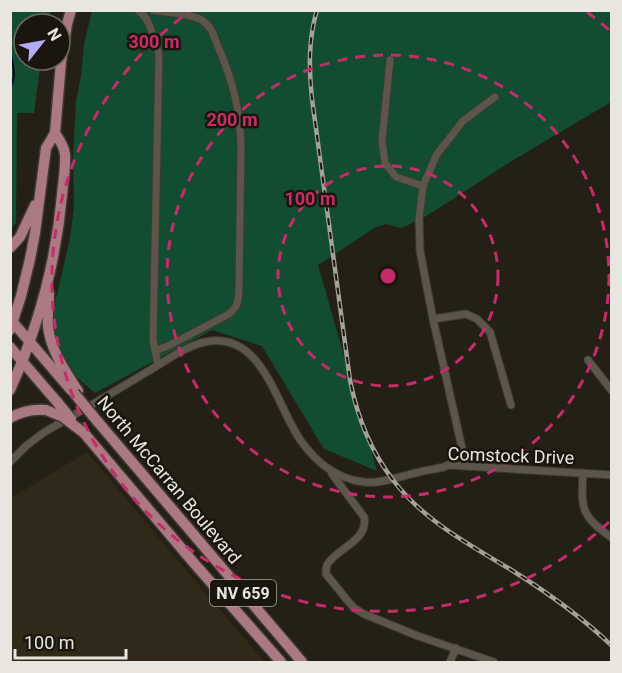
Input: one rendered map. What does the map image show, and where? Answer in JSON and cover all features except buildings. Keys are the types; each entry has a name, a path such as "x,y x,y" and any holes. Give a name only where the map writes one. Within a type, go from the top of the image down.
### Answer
{"main road":[{"path":"11,324 30,259 46,148 55,133 61,62 71,10"},
{"path":"10,390 23,362 50,273 58,226 65,154 55,133"},
{"path":"10,248 20,237 40,194"},
{"path":"50,273 48,315 50,336 76,392"},
{"name":"North McCarran Boulevard","path":"11,324 76,392 302,663"},
{"name":"North McCarran Boulevard","path":"10,347 281,663"},
{"path":"10,418 30,410 46,410 63,417 84,433"}],"street":[{"path":"138,10 143,14 152,32 159,54 153,340 158,365"},
{"path":"153,10 201,19 210,27 229,71 241,125 237,304 229,314 155,351"},
{"path":"390,60 382,141 385,163 396,177 423,186"},
{"path":"466,466 420,251 419,219 423,186 437,154 462,121 495,97"},
{"path":"433,319 466,314 477,319 490,332 512,405"},
{"name":"Comstock Drive","path":"10,462 43,433 158,365 199,343 219,340 239,346 256,360 270,381 302,442 328,469 349,479 369,483 386,481 448,465 612,475"},
{"path":"588,360 612,391"},
{"path":"328,469 364,518 365,523 361,533 328,564 326,574 347,600 364,614 494,663"},
{"path":"583,473 582,498 586,515 591,523 612,538"},
{"path":"450,663 456,648"}],"shaded area":[{"path":"87,452 265,662 11,662 11,498"}],"green space":[{"path":"11,10 51,11 12,12 12,72 39,72 34,113 17,113 16,223 11,228"},
{"path":"92,11 611,11 611,102 515,159 423,218 401,228 386,224 376,227 318,265 377,471 324,449 262,346 212,330 95,393 64,363 55,333 53,312 70,238 74,207 73,157 76,101 84,44"}],"waterway":[{"path":"10,53 14,75 10,87"}],"railway":[{"path":"317,10 310,54 312,99 350,380 356,407 371,445 385,469 405,495 433,520 552,597 612,646"}]}
